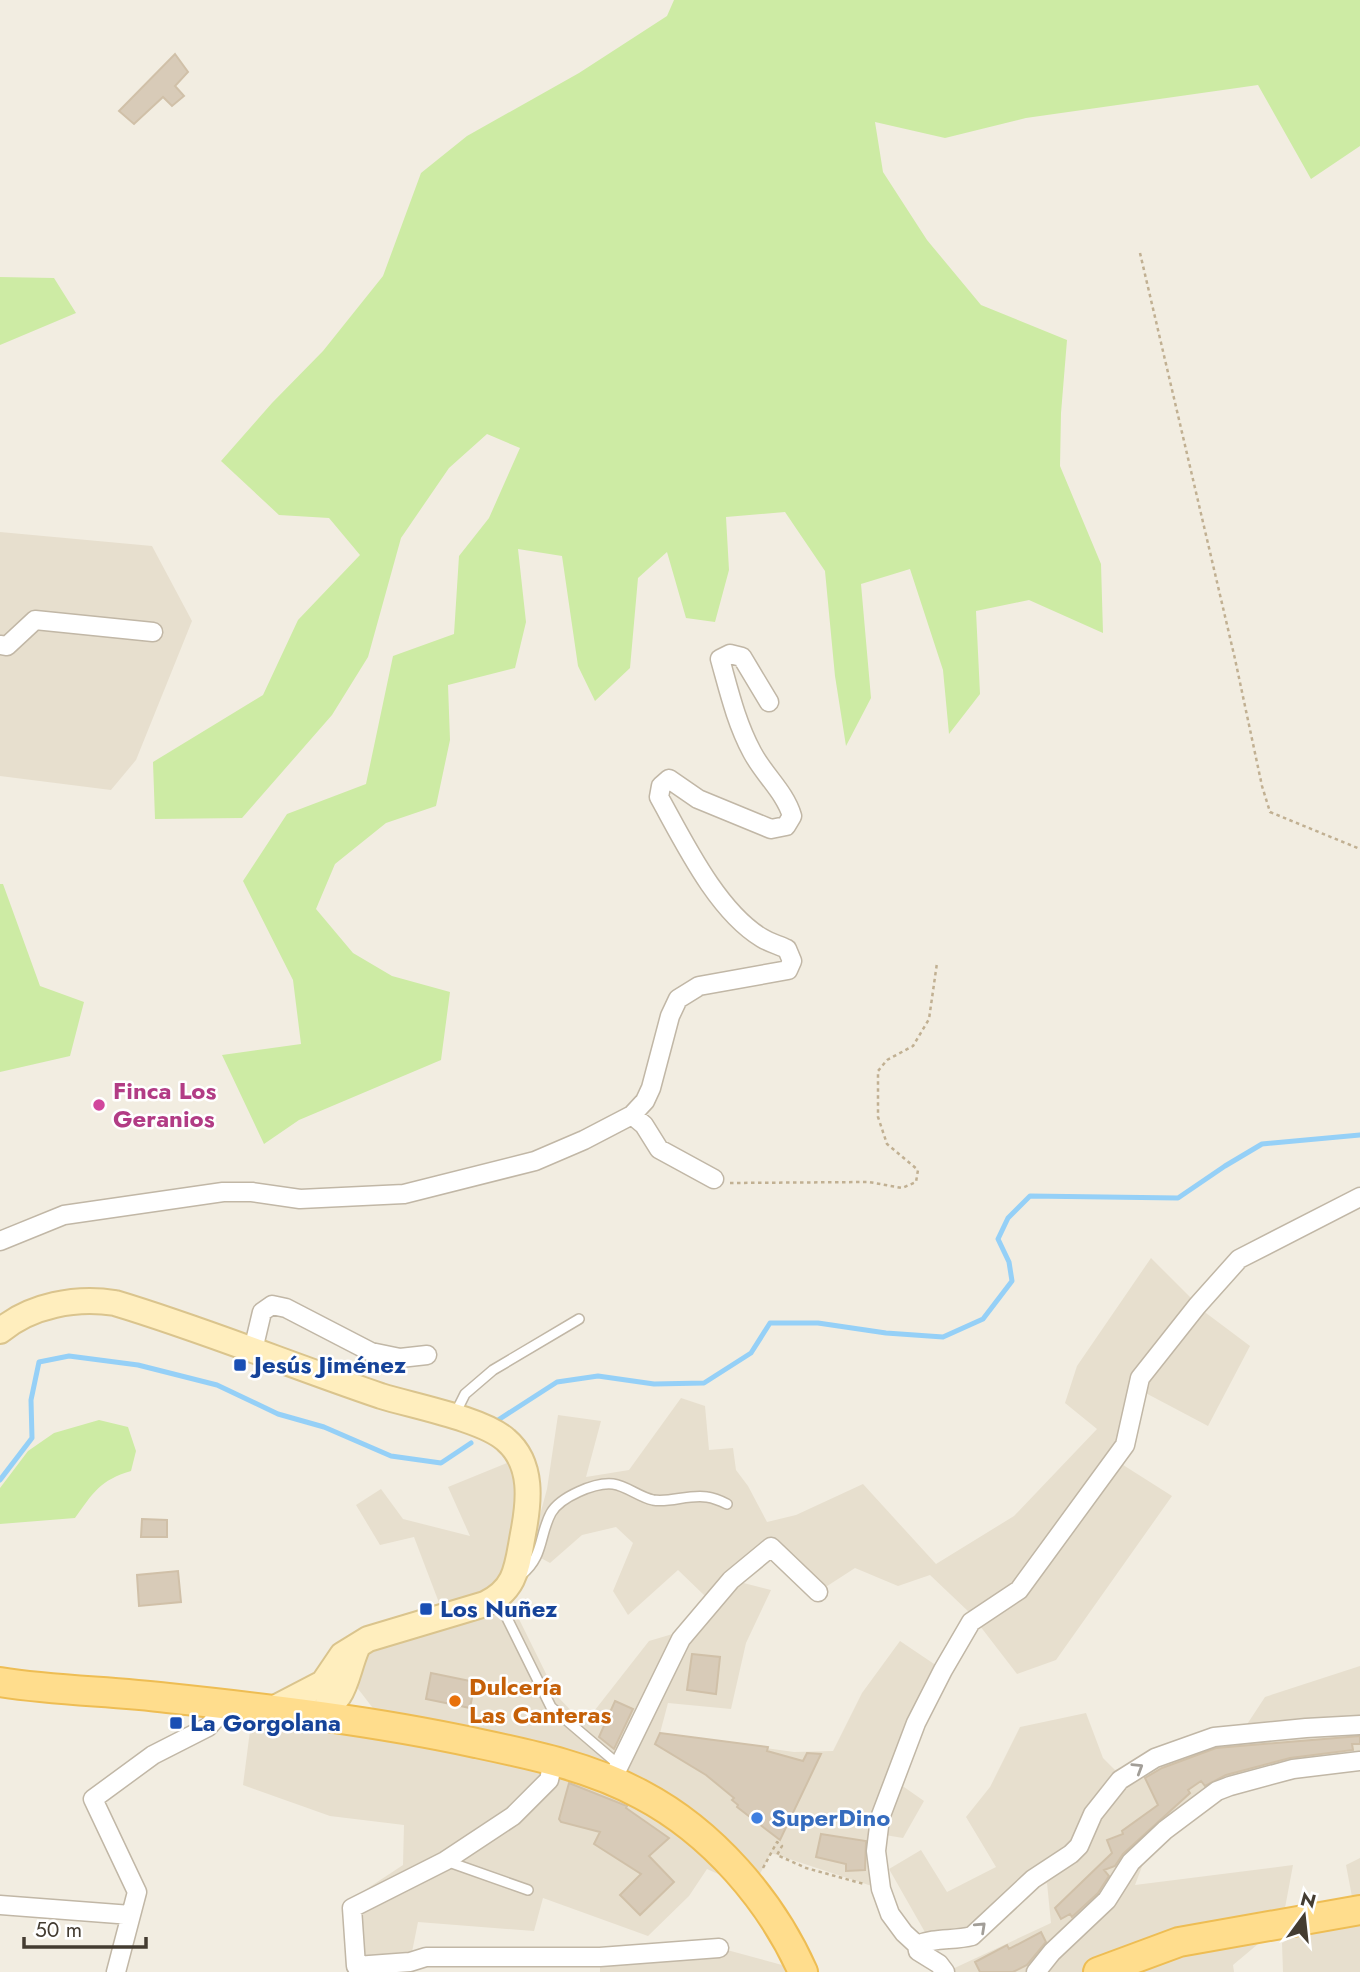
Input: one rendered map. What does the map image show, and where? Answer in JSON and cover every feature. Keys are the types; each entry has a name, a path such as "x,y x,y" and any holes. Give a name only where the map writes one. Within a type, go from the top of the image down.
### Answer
{"main road":[{"path":"0,1331 11,1321 32,1312 59,1304 94,1299 132,1308 382,1396 453,1417 496,1433 508,1441 522,1463 527,1484 528,1507 504,1591 380,1634 357,1647 338,1705"},
{"path":"0,1682 36,1688 166,1697 273,1709 338,1705 423,1731 553,1761 615,1772 644,1796 686,1824 721,1855 752,1889 776,1923 803,1972"},
{"path":"1098,1972 1135,1965 1179,1942 1360,1910"}],"street":[{"path":"0,645 7,646 35,620 153,632"},
{"path":"0,1241 64,1215 223,1192 252,1192 300,1199 404,1194 535,1161 632,1115 645,1101 651,1088 670,1016 678,999 699,986 788,970 792,961 787,949 762,938 738,919 701,870 659,797 662,786 669,779 698,799 771,829 786,826 792,816 789,803 758,762 738,725 720,659 730,654 742,657 769,702"},
{"path":"632,1115 644,1125 659,1149 714,1179"},
{"path":"945,1972 939,1964 918,1951 917,1945 890,1914 881,1889 876,1851 880,1818 916,1723 937,1680 971,1622 1020,1590 1125,1445 1140,1378 1239,1258 1360,1197"},
{"path":"253,1350 262,1312 272,1305 286,1308 371,1352 400,1357 427,1355"},
{"path":"615,1772 681,1639 731,1580 771,1547 818,1592"},
{"path":"116,1972 137,1892 93,1799 153,1755 208,1727 228,1705"},
{"path":"917,1945 933,1940 972,1936 1033,1879 1079,1846 1093,1814 1120,1780 1155,1758 1214,1737 1360,1725"},
{"path":"553,1761 549,1780 513,1816 444,1861 352,1908 356,1966 410,1962 426,1957 600,1957 719,1948"},
{"path":"1036,1972 1052,1952 1107,1900 1131,1862 1165,1830 1217,1791 1293,1769 1360,1761"},
{"path":"0,1905 131,1915"}],"lane":[{"path":"453,1417 465,1394 493,1370 579,1319"},
{"path":"615,1772 551,1707 504,1591 529,1569 541,1549 552,1512 566,1497 589,1488 611,1484 631,1489 652,1500 705,1496 727,1504"},
{"path":"444,1861 527,1889"}],"path":[{"path":"1140,253 1270,812 1360,849"},
{"path":"714,1179 736,1185 869,1182 902,1188 916,1182 918,1170 887,1144 878,1117 878,1071 887,1060 912,1046 929,1018 937,963"},
{"path":"752,1889 777,1842 782,1846 778,1855 791,1862 881,1889"}],"shaded area":[{"path":"0,532 152,546 192,621 136,760 111,790 0,776"},
{"path":"1151,1258 1206,1313 1250,1346 1208,1426 1138,1389 1120,1463 1172,1496 1056,1660 1017,1674 970,1613 930,1575 898,1586 855,1568 818,1592 771,1547 732,1580 771,1590 746,1643 731,1709 668,1703 660,1733 794,1752 833,1751 862,1693 900,1641 943,1670 894,1780 924,1801 903,1838 879,1834 881,1889 771,1853 752,1889 707,1869 689,1896 648,1936 543,1898 534,1931 418,1922 410,1962 356,1966 347,1902 403,1865 404,1825 330,1816 243,1785 251,1723 364,1734 379,1716 352,1681 368,1639 441,1608 414,1537 380,1545 356,1505 381,1489 403,1519 470,1536 448,1487 514,1460 528,1501 515,1572 497,1614 517,1615 557,1696 584,1724 649,1641 676,1633 705,1596 678,1570 628,1615 613,1591 633,1543 616,1527 582,1535 550,1563 530,1552 547,1489 558,1415 601,1421 586,1477 629,1470 681,1398 705,1406 709,1450 733,1448 736,1470 748,1486 767,1522 796,1515 863,1484 936,1564 1014,1516 1097,1429 1065,1403 1077,1366"},
{"path":"1360,1666 1360,1759 1281,1764 1155,1832 1135,1885 1293,1865 1282,1924 1233,1965 1234,1972 946,1972 1051,1923 1047,1883 1027,1892 967,1938 930,1941 889,1869 921,1850 947,1892 996,1867 966,1817 990,1787 1020,1727 1086,1713 1103,1758 1115,1770 1153,1757 1240,1735 1265,1697"},
{"path":"1360,1858 1360,1972 1283,1972 1282,1943 1353,1902 1346,1865"},
{"path":"727,1950 782,1965 787,1972 600,1972 600,1957"}],"green space":[{"path":"674,0 1360,0 1360,146 1311,179 1258,85 1026,118 945,138 875,122 883,172 927,240 981,305 1067,340 1060,466 1101,564 1103,633 1029,600 976,611 980,694 949,734 943,670 910,569 861,584 871,698 846,746 835,676 825,571 785,512 726,517 729,570 715,622 686,618 667,552 638,578 630,668 595,701 578,666 562,556 518,549 526,622 515,668 448,685 450,740 436,806 386,823 335,864 316,909 353,953 392,976 450,992 441,1060 299,1120 264,1144 222,1055 301,1044 293,980 243,881 287,814 366,784 393,656 454,634 459,556 489,518 520,448 487,434 449,468 401,538 368,657 332,715 242,818 155,819 153,762 263,695 298,620 360,555 329,518 279,515 221,461 323,351 383,276 421,173 467,136 579,73 667,16"},
{"path":"0,277 54,278 76,313 0,345"},
{"path":"0,884 3,884 40,986 84,1002 70,1056 0,1072"},
{"path":"99,1420 128,1427 136,1451 131,1471 98,1488 75,1518 0,1524 0,1488 28,1451 54,1433"}],"building":[{"path":"175,54 188,72 175,86 184,96 172,106 163,97 134,124 119,111"},
{"path":"142,1519 167,1520 167,1537 141,1537"},
{"path":"178,1571 181,1602 139,1606 137,1575"},
{"path":"692,1654 720,1657 716,1694 687,1690"},
{"path":"431,1673 475,1682 470,1708 426,1699"},
{"path":"615,1701 633,1709 614,1749 599,1737"},
{"path":"660,1733 768,1747 767,1751 803,1761 807,1753 821,1754 780,1840 737,1807 732,1800 734,1798 706,1775 655,1744"},
{"path":"1360,1736 1360,1744 1352,1744 1353,1750 1290,1758 1226,1775 1205,1786 1201,1781 1188,1790 1190,1793 1123,1854 1115,1866 1104,1870 1109,1876 1098,1893 1072,1917 1070,1914 1061,1919 1055,1908 1112,1853 1107,1840 1123,1834 1122,1831 1158,1805 1145,1778 1162,1768 1216,1748"},
{"path":"569,1783 627,1806 626,1808 669,1838 649,1856 674,1882 640,1915 620,1895 641,1874 594,1844 600,1832 561,1822 559,1819"},
{"path":"821,1834 866,1841 865,1870 846,1871 846,1864 816,1857"},
{"path":"1041,1932 1046,1942 1027,1965 1013,1972 980,1972 975,1962 1007,1945 1009,1949"}],"waterway":[{"path":"495,1422 557,1382 598,1376 654,1384 704,1383 751,1353 770,1323 818,1323 886,1333 943,1337 983,1319 1012,1281 1009,1262 998,1239 1008,1218 1030,1196 1178,1198 1262,1144 1360,1135"},
{"path":"0,1480 32,1438 31,1400 39,1362 69,1356 138,1365 217,1385 278,1414 324,1427 391,1456 441,1463 471,1443"}],"place":[{"name":"Finca Los Geranios","path":"99,1105"},
{"name":"Jesús Jiménez","path":"240,1365"},
{"name":"Los Nuñez","path":"426,1609"},
{"name":"Dulcería Las Canteras","path":"455,1701"},
{"name":"La Gorgolana","path":"176,1723"},
{"name":"SuperDino","path":"757,1818"}]}
